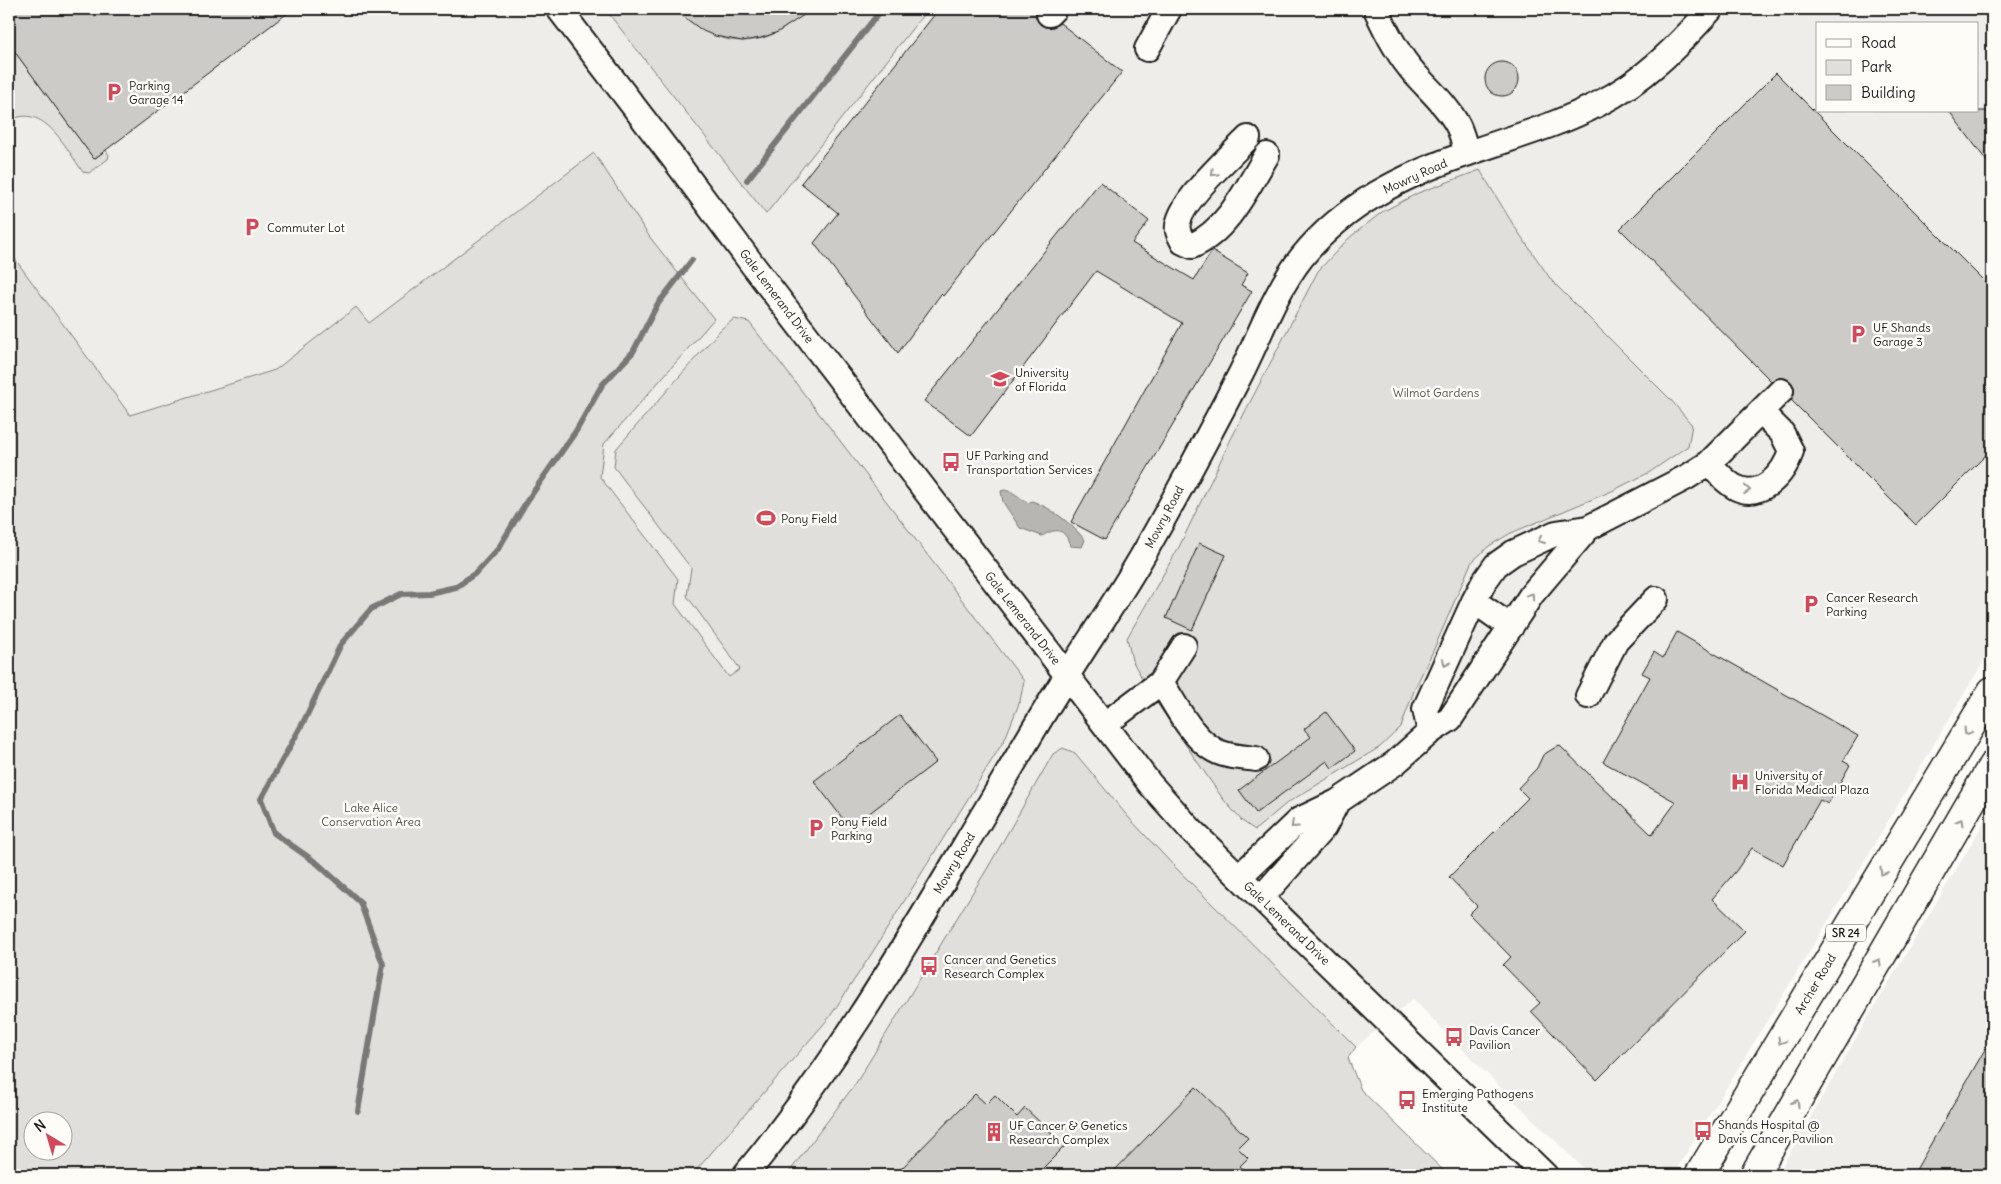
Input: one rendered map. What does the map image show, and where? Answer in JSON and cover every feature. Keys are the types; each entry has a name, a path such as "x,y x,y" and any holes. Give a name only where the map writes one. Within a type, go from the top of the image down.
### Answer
{"main road":[{"name":"Archer Road","path":"1700,1175 1992,691"},
{"path":"1754,1175 1992,766"}],"street":[{"name":"Gale Lemerand Drive","path":"559,9 1150,784 1191,830 1262,897 1545,1175"},
{"path":"1147,49 1169,9"},
{"path":"1376,9 1396,48 1414,74 1442,102 1458,126 1467,153"},
{"name":"Mowry Road","path":"745,1175 798,1108 856,1023 1067,675 1147,549 1238,377 1288,277 1303,256 1322,235 1344,217 1374,195 1400,180 1467,153 1559,122 1596,106 1625,89 1678,46 1711,9"},
{"path":"1248,138 1200,188 1183,211 1178,230 1183,242 1192,246 1206,240 1221,226 1241,199 1267,155"},
{"path":"1430,732 1425,709 1474,601 1496,565 1513,553 1556,533 1588,528 1687,477 1709,463 1782,391"},
{"path":"1709,463 1720,476 1745,492 1761,490 1776,478 1787,464 1791,451 1782,433 1761,412"},
{"path":"1240,876 1299,820 1337,802 1395,763 1430,732 1450,719 1532,594 1588,528"},
{"path":"1588,696 1616,641 1656,599"},
{"path":"1474,601 1511,627"},
{"path":"1105,724 1161,682 1184,646"},
{"path":"1161,682 1189,724 1211,749 1233,756 1256,759"},
{"path":"1262,897 1324,828 1337,802"}],"shaded area":[{"name":"University of Florida","path":"9,9 1992,9 1992,647 1847,890 1673,1175 1591,1175 1516,1103 1413,999 1356,1047 1348,1058 1361,1090 1448,1175 9,1175"},
{"path":"1001,491 1012,492 1028,503 1032,501 1039,504 1061,517 1085,540 1082,547 1071,546 1066,536 1060,531 1042,536 1020,528 1003,502"},
{"path":"1992,809 1992,1175 1777,1175 1869,1016"}],"green space":[{"path":"605,9 678,9 693,23 708,33 725,39 742,41 759,39 775,33 791,23 805,9 926,9 766,214"},
{"path":"9,44 94,159 106,150 109,155 108,159 89,173 83,172 53,130 43,122 33,117 22,117 9,121"},
{"name":"Lake Alice Conservation Area","path":"594,153 649,236 714,319 604,444 600,477 678,579 675,604 729,677 740,669 687,596 691,568 614,467 616,449 721,329 734,319 749,322 1024,681 1020,701 1005,739 872,953 829,1018 692,1175 9,1175 9,251 130,415 275,370 356,307 369,323"},
{"name":"Wilmot Gardens","path":"1480,170 1514,226 1552,281 1671,400 1692,425 1688,446 1650,472 1612,491 1511,533 1489,546 1471,563 1415,688 1401,727 1380,747 1287,803 1255,830 1242,821 1223,799 1152,696 1132,660 1127,638 1180,545 1231,439 1318,271 1349,238 1382,212 1418,193"},
{"path":"1063,748 1075,753 1129,818 1174,866 1356,1047 1348,1058 1361,1090 1448,1175 787,1175 856,1083 987,869 1053,754"}],"building":[{"name":"Parking Garage 14","path":"9,9 293,9 94,159 9,44"},
{"path":"673,9 813,9 778,32 761,38 742,41 715,36 703,31"},
{"path":"939,9 1037,9 1036,17 1040,24 1045,27 1052,27 1060,23 1122,72 943,296 941,294 898,353 814,243 838,213 801,183"},
{"path":"1502,62 1509,63 1514,67 1518,72 1518,86 1514,91 1509,95 1502,96 1495,95 1490,91 1486,86 1485,79 1486,72 1490,67 1495,63"},
{"name":"UF Shands Garage 3","path":"1776,73 1992,289 1992,449 1916,525 1791,400 1794,394 1794,387 1791,382 1784,378 1777,378 1771,381 1620,229"},
{"path":"1992,111 1992,168 1950,112"},
{"path":"1100,182 1149,221 1132,243 1194,280 1212,251 1248,273 1241,285 1252,291 1105,540 1071,522 1182,323 1096,271 971,436 924,401"},
{"path":"1199,543 1226,555 1192,630 1166,618"},
{"path":"1677,632 1858,736 1843,761 1850,765 1828,804 1820,800 1783,865 1752,848 1736,871 1712,899 1745,931 1597,1080 1531,1011 1540,1003 1503,965 1511,957 1469,914 1477,906 1449,877 1528,798 1518,788 1537,768 1543,755 1559,745 1652,835 1676,802 1603,762 1650,677 1642,673 1654,652 1663,658"},
{"path":"1326,712 1355,751 1332,768 1327,761 1256,813 1239,790 1311,737 1304,729"},
{"path":"900,715 936,762 850,828 814,781"},
{"path":"1992,1037 1992,1175 1913,1175"},
{"name":"UF Cancer & Genetics Research Complex","path":"1196,1087 1248,1138 1238,1148 1248,1158 1240,1166 1249,1175 1110,1175"},
{"name":"UF Cancer & Genetics Research Complex","path":"975,1094 986,1104 995,1095 1017,1117 1025,1108 1065,1146 1036,1175 895,1175"}],"waterway":[{"path":"747,180 882,9"},
{"path":"358,1111 383,964 360,902 318,864 274,833 261,799 304,721 341,644 371,609 401,594 429,593 456,587 477,572 498,549 527,501 576,431 602,385 633,352 657,305 692,260"}],"place":[{"name":"Parking Garage 14","path":"114,92"},
{"name":"Commuter Lot","path":"252,227"},
{"name":"UF Shands Garage 3","path":"1858,334"},
{"name":"University of Florida","path":"1000,379"},
{"name":"UF Parking and Transportation Services","path":"951,462"},
{"name":"Pony Field","path":"766,518"},
{"name":"Cancer Research Parking","path":"1811,604"},
{"name":"University of Florida Medical Plaza","path":"1740,782"},
{"name":"Pony Field Parking","path":"816,828"},
{"name":"Cancer and Genetics Research Complex","path":"929,966"},
{"name":"Davis Cancer Pavilion","path":"1454,1037"},
{"name":"Emerging Pathogens Institute","path":"1407,1100"},
{"name":"Shands Hospital @ Davis Cancer Pavilion","path":"1703,1131"},
{"name":"UF Cancer & Genetics Research Complex","path":"994,1132"}]}
